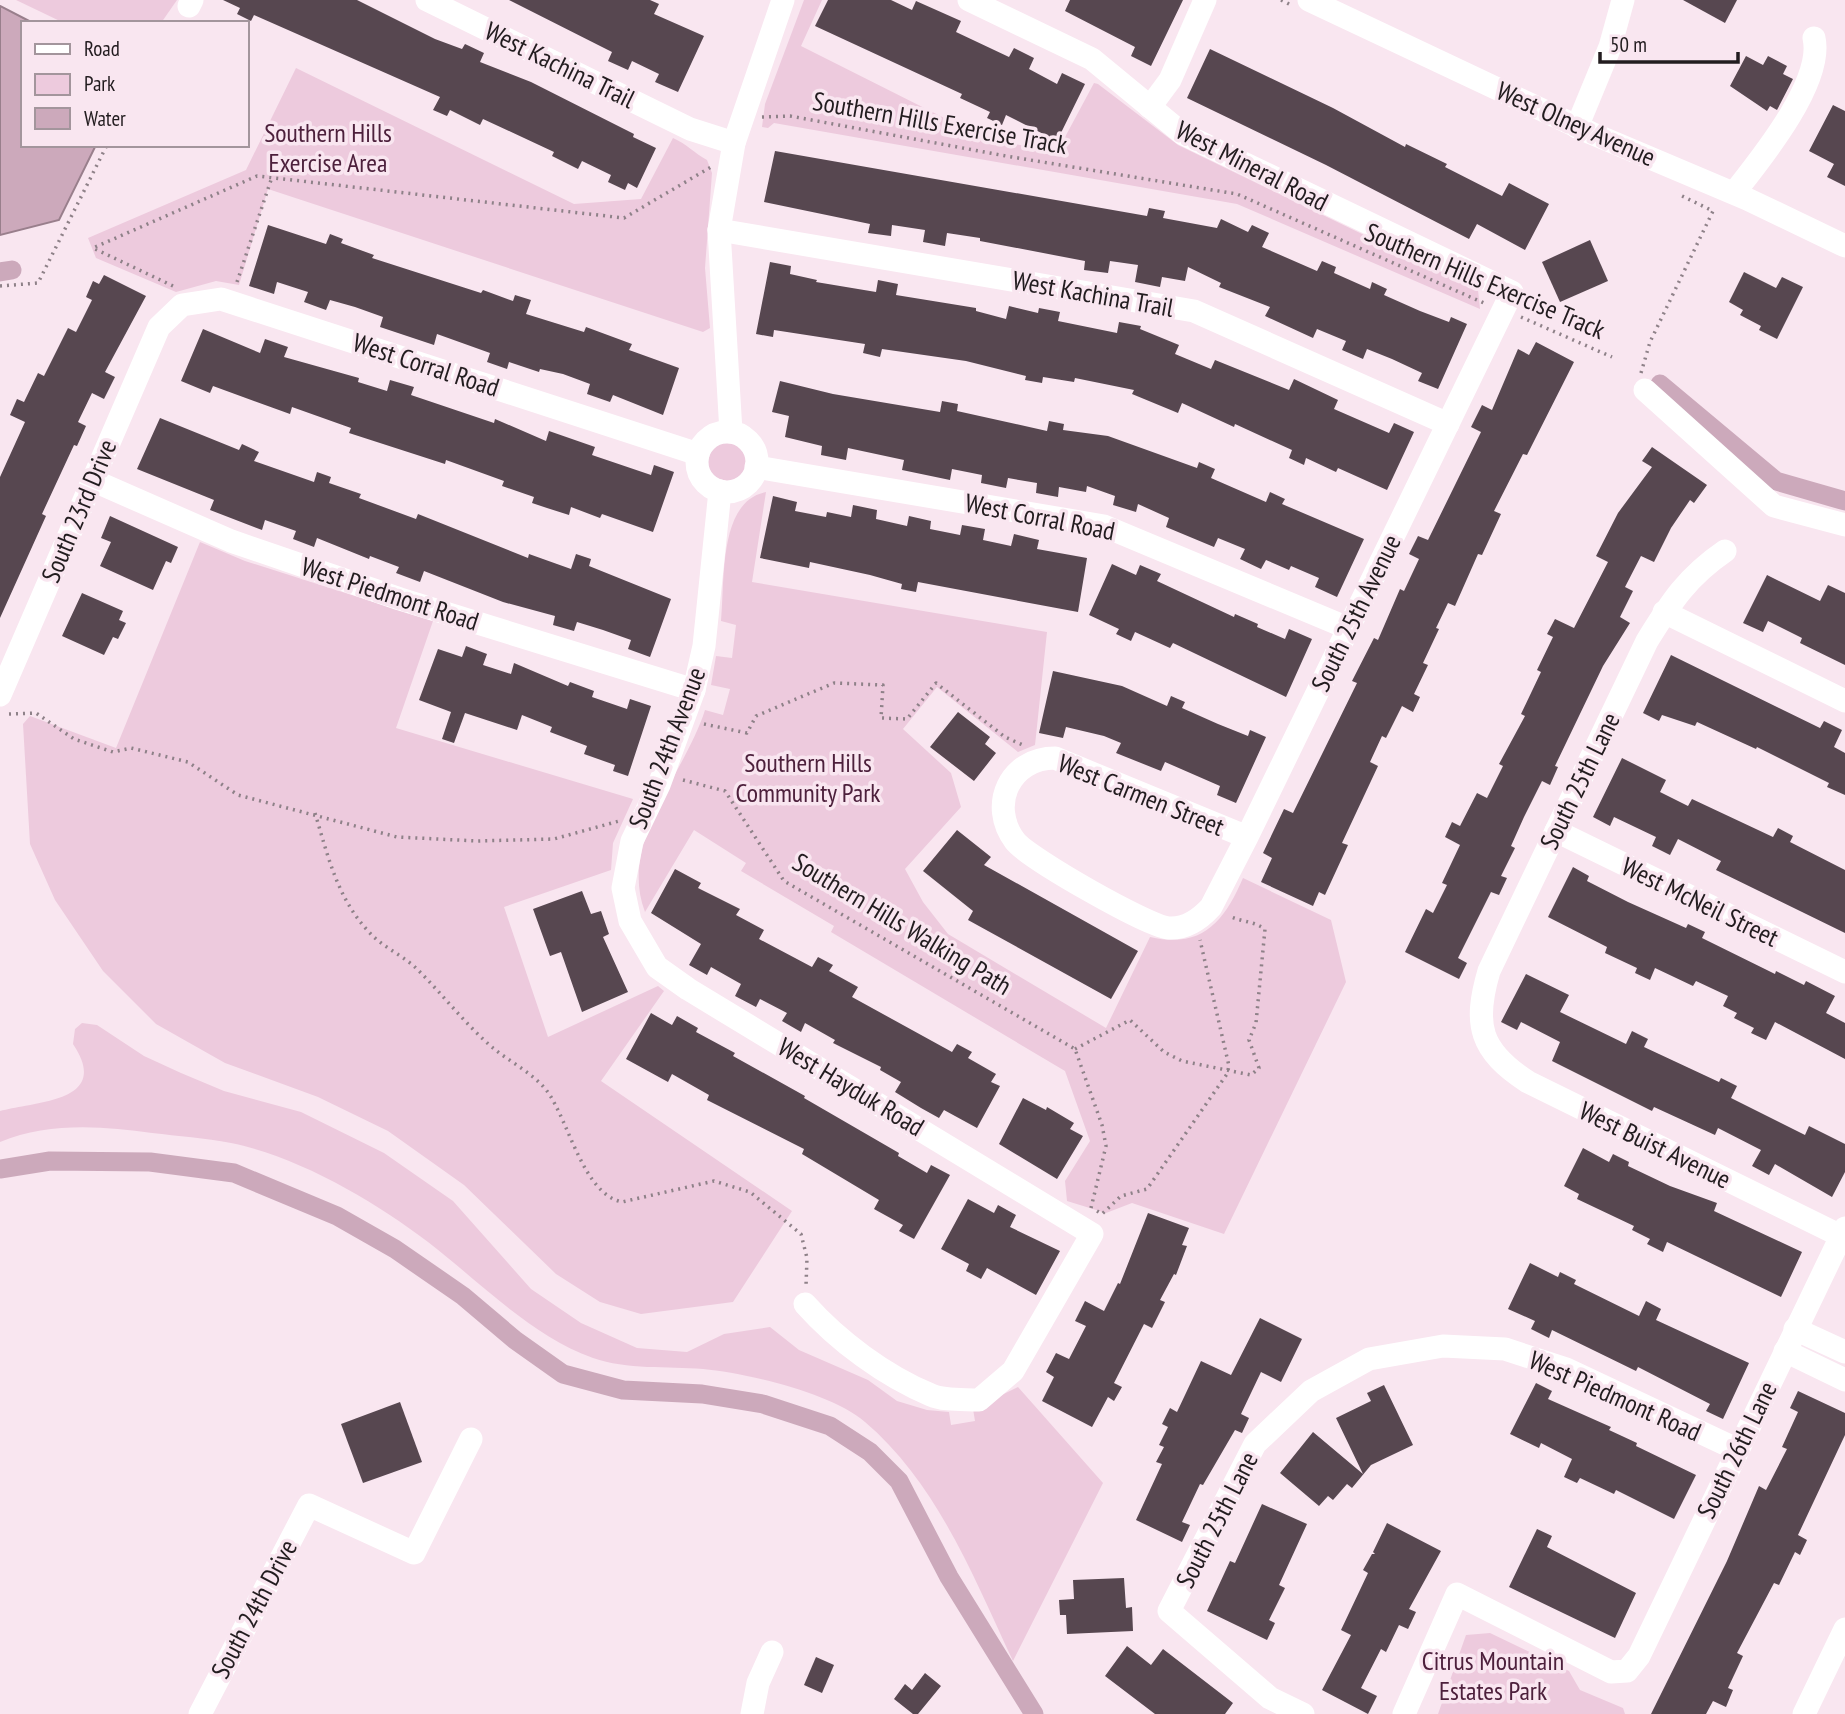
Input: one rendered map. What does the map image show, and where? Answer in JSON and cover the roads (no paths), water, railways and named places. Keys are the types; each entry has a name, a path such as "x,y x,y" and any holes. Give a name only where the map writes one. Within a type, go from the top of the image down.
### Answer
{"street":[{"name":"West Kachina Trail","path":"426,0 733,150"},
{"path":"731,432 719,230 733,150 783,0"},
{"name":"West Mineral Road","path":"969,0 1092,59 1183,134 1507,302"},
{"path":"1150,107 1170,80 1205,0"},
{"path":"1577,127 1609,47 1623,0"},
{"name":"West Olney Avenue","path":"1301,3 1577,127 1734,193 1845,246"},
{"path":"1734,193 1773,144 1799,102 1816,48 1814,38"},
{"name":"West Kachina Trail","path":"719,230 1194,311 1448,424"},
{"name":"West Corral Road","path":"159,327 182,305 221,299 698,454"},
{"name":"South 25th Avenue","path":"1193,928 1211,907 1247,837 1507,302"},
{"name":"South 23rd Drive","path":"0,695 159,327"},
{"path":"1642,381 1774,506 1845,525"},
{"path":"731,432 746,439 753,447 757,467 745,485 735,491 720,491 705,482 699,472 698,454 706,440 716,434 731,432"},
{"name":"West Corral Road","path":"757,467 1104,526 1348,628"},
{"name":"West Piedmont Road","path":"92,480 231,541 400,599 694,690"},
{"name":"South 24th Avenue","path":"630,921 623,888 632,841 683,720 694,690 704,646 720,491"},
{"name":"South 25th Lane","path":"1483,1036 1480,1002 1489,971 1664,612 1697,570 1725,551"},
{"path":"1664,612 1845,701"},
{"name":"West Carmen Street","path":"1193,928 1167,928 1155,924 1024,851 1008,831 1003,816 1007,789 1023,765 1055,758 1247,837"},
{"name":"West McNeil Street","path":"1556,831 1845,972"},
{"name":"West Hayduk Road","path":"630,921 657,967 688,989 1092,1234 1013,1371 979,1400 933,1396 889,1372 828,1331 805,1304"},
{"name":"West Buist Avenue","path":"1483,1036 1501,1063 1528,1082 1843,1232"},
{"name":"South 26th Lane","path":"1404,1714 1457,1594 1611,1672 1627,1671 1639,1656 1736,1449 1843,1232"},
{"path":"1795,1329 1845,1352"},
{"name":"West Piedmont Road","path":"1368,1359 1443,1346 1505,1349 1566,1369 1736,1449"},
{"path":"1785,1351 1845,1380"},
{"name":"South 25th Lane","path":"1303,1714 1270,1698 1169,1611 1255,1444 1311,1391 1368,1359"},
{"name":"South 24th Drive","path":"200,1714 309,1504 414,1553 471,1438"},
{"path":"1804,1714 1845,1629"},
{"path":"752,1714 758,1684 772,1653"}],"water":[{"path":"0,6 29,21 21,21 21,147 95,147 59,220 0,235"}],"waterway":[{"path":"0,272 12,270"},
{"path":"1660,384 1776,481 1845,501"},
{"path":"0,1169 50,1161 150,1162 234,1173 337,1216 395,1249 463,1296 515,1340 563,1374 623,1390 702,1394 763,1404 830,1426 870,1452 899,1481 949,1577 1034,1714"}],"park label":[{"name":"Southern Hills Exercise Area","path":"328,148"},
{"name":"Southern Hills Community Park","path":"808,778"},
{"name":"Citrus Mountain Estates Park","path":"1493,1676"}]}
